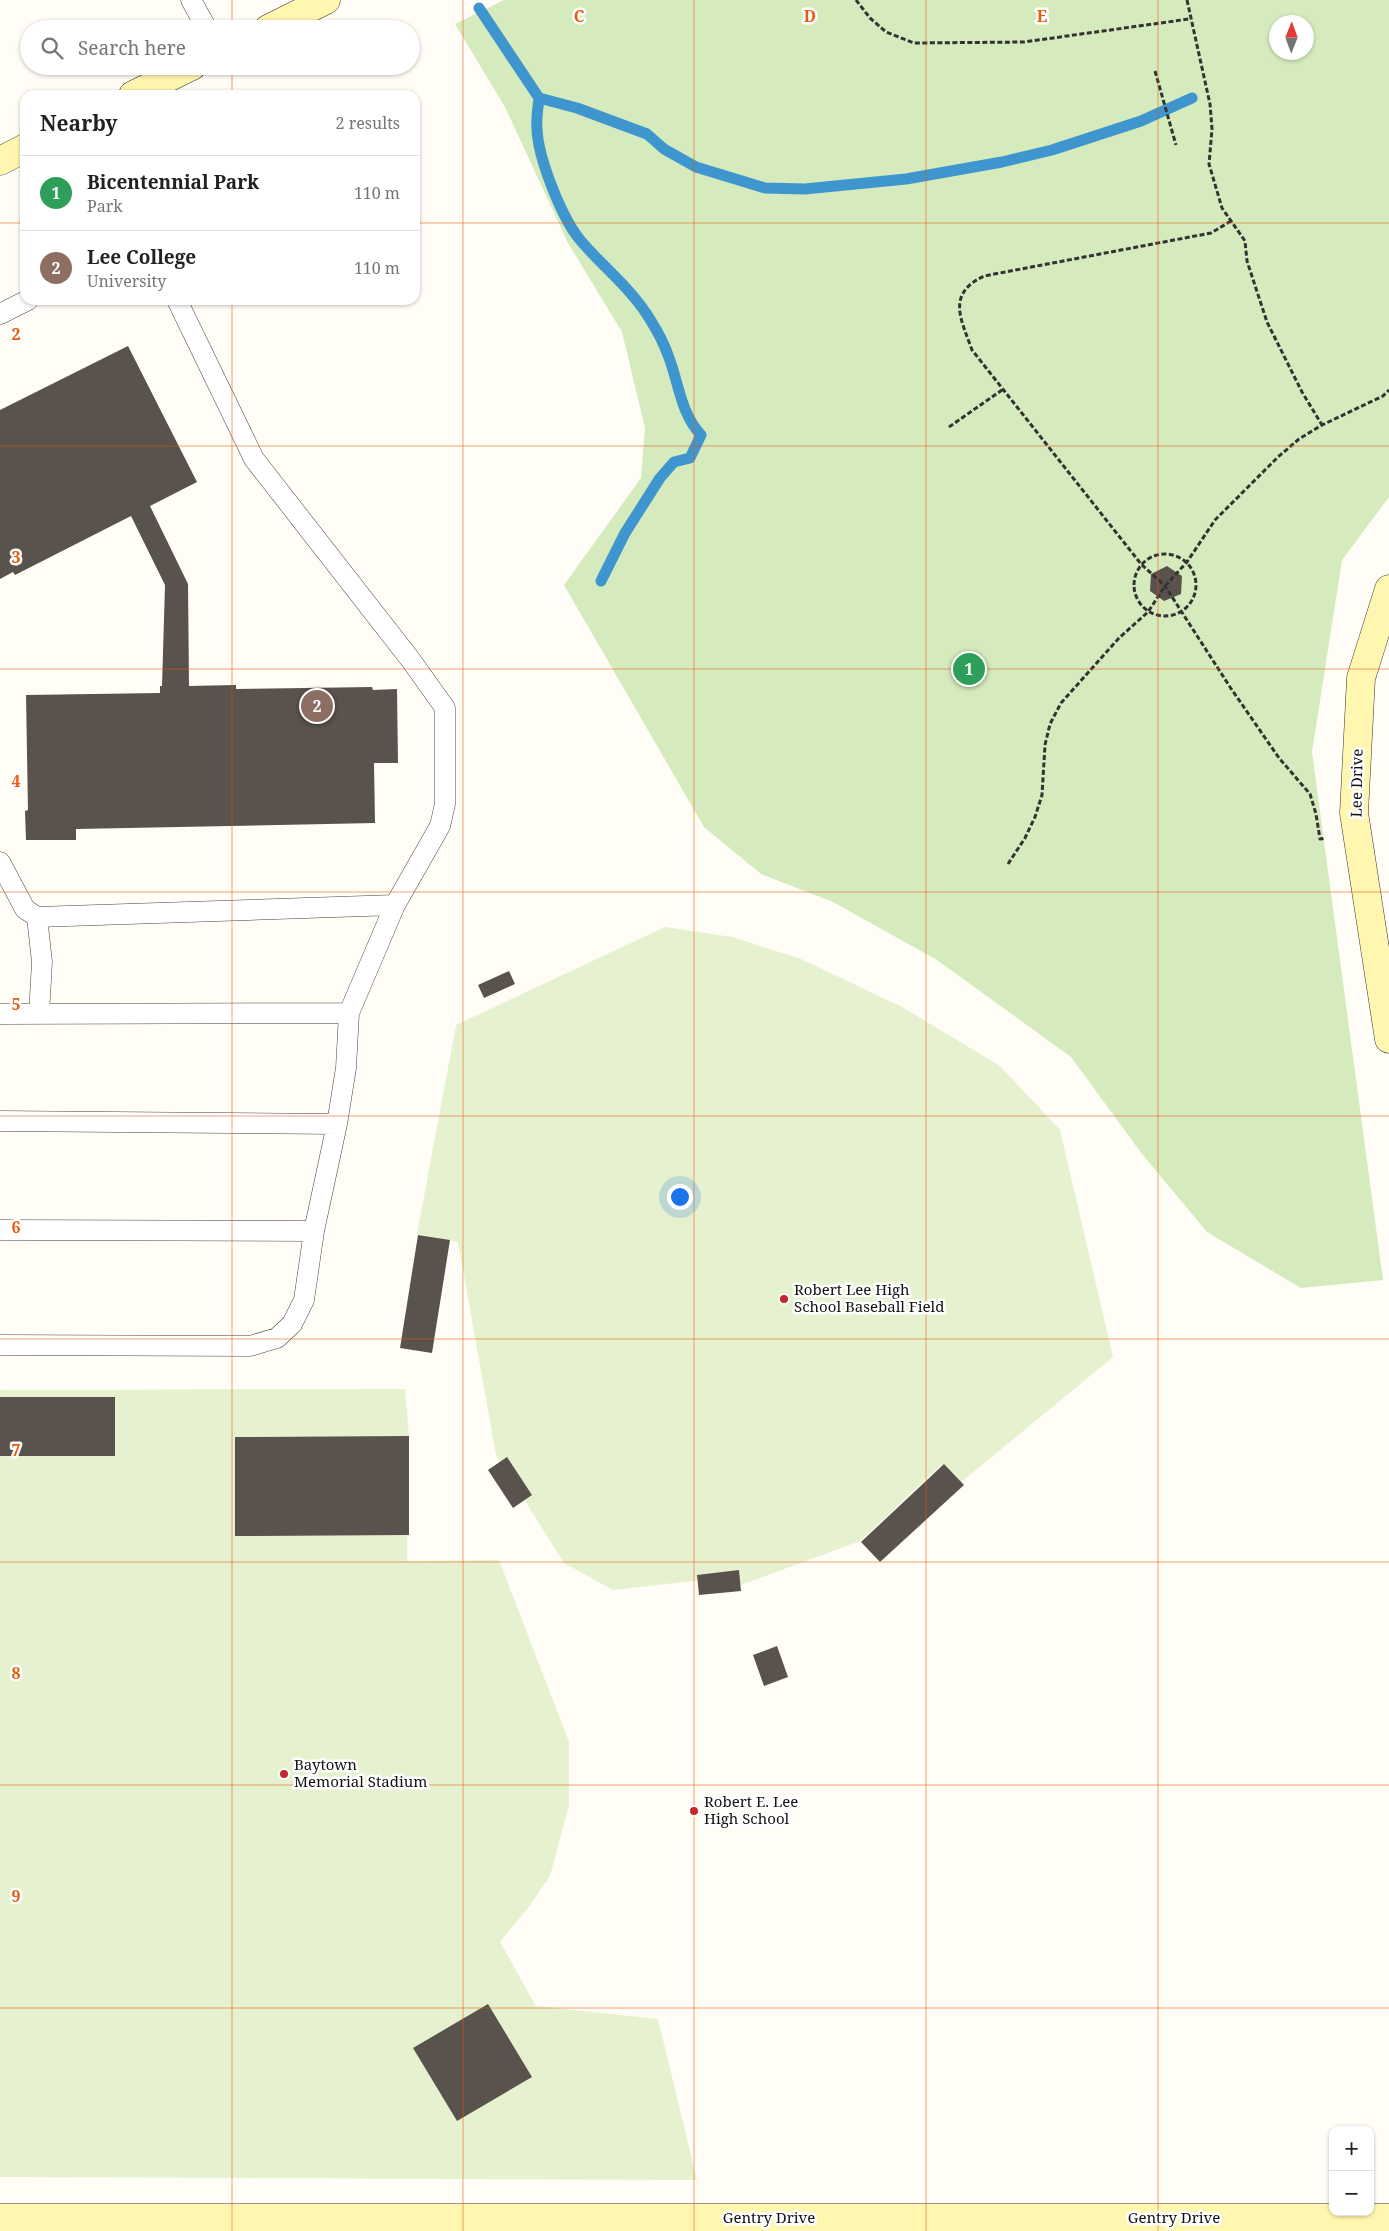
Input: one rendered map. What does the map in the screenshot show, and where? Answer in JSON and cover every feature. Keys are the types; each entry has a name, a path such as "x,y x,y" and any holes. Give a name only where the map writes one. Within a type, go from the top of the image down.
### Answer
{"street":[{"path":"286,20 326,0"},
{"path":"143,90 174,75"},
{"path":"0,161 20,151"},
{"name":"Lee Drive","path":"1388,594 1361,678 1354,812 1389,1039"},
{"name":"Gentry Drive","path":"0,2218 1389,2218"}],"lane":[{"path":"192,0 202,20"},
{"path":"0,314 20,304"},
{"path":"0,1345 250,1346 277,1338 292,1324 304,1300 314,1231 337,1124 346,1068 349,1013 395,905 440,826 445,804 445,708 410,659 254,459 179,305"},
{"path":"0,862 25,910 37,917 395,905"},
{"path":"37,917 42,962 39,1014"},
{"path":"0,1014 349,1013"},
{"path":"0,1121 337,1124"},
{"path":"0,1230 314,1231"}],"path":[{"path":"856,0 870,18 886,32 914,43 1024,42 1189,19"},
{"path":"1186,0 1210,104 1212,129 1210,164 1222,208 1245,241 1247,261 1267,322 1302,392 1322,426"},
{"path":"1154,71 1176,145"},
{"path":"1231,221 1211,233 984,276 970,283 961,294 958,308 972,350 1141,564 1165,586 1230,687 1279,758 1310,794 1316,814 1320,839 1358,834"},
{"path":"948,427 1002,390"},
{"path":"1008,864 1035,817 1042,795 1045,745 1050,724 1062,703 1119,638 1148,612 1165,586 1187,562 1215,520 1278,457 1299,439 1383,396 1389,390"},
{"path":"1158,554 1178,556 1187,562 1196,578 1197,587 1190,605 1182,612 1165,617 1148,612 1135,595 1135,574 1141,564 1158,554"}],"green space":[{"path":"504,0 1389,0 1389,497 1342,560 1312,752 1383,1280 1301,1288 1207,1232 1142,1154 1071,1057 937,960 833,902 761,874 704,827 564,585 641,478 645,428 622,332 568,243 505,107 455,24"},
{"name":"Robert Lee High School Baseball Field","path":"665,927 732,937 801,959 902,1007 1000,1066 1060,1130 1113,1357 960,1483 942,1464 860,1541 741,1585 737,1576 613,1590 564,1563 496,1455 458,1242 417,1234 456,1025"},
{"name":"Baytown Memorial Stadium","path":"405,1389 409,1436 407,1561 499,1560 569,1742 569,1805 550,1876 528,1908 500,1942 536,2006 658,2019 697,2180 0,2177 0,1390"}],"building":[{"path":"128,346 197,482 150,506 188,584 189,686 236,685 236,689 372,687 373,690 397,689 398,763 374,763 375,823 76,829 76,840 26,840 25,811 28,810 26,695 160,693 160,686 162,686 165,585 131,516 15,575 13,572 0,579 0,410"},
{"path":"1167,566 1182,576 1181,594 1164,601 1150,591 1151,574"},
{"path":"509,971 515,984 484,998 478,985"},
{"path":"418,1235 450,1240 432,1353 400,1348"},
{"path":"0,1397 115,1397 115,1456 0,1456"},
{"path":"409,1436 409,1535 235,1536 235,1437"},
{"path":"507,1457 532,1495 513,1508 488,1470"},
{"path":"944,1464 964,1485 880,1562 861,1542"},
{"path":"739,1570 741,1591 699,1595 697,1575"},
{"path":"777,1646 788,1677 764,1686 753,1655"},
{"path":"488,2004 532,2077 457,2121 413,2048"}],"waterway":[{"path":"479,8 539,98 577,108 647,134 664,149 696,167 765,188 805,189 906,179 1002,162 1052,150 1141,121 1192,98"},
{"path":"539,98 538,141 546,171 559,204 581,241 636,299 654,325 668,355 684,407 701,435 690,458 674,462 660,478 625,533 601,581"}],"place":[{"name":"Bicentennial Park","path":"969,669"},
{"name":"Lee College","path":"317,706"},
{"name":"Robert Lee High School Baseball Field","path":"784,1299"},
{"name":"Baytown Memorial Stadium","path":"284,1774"},
{"name":"Robert E. Lee High School","path":"694,1811"}]}
